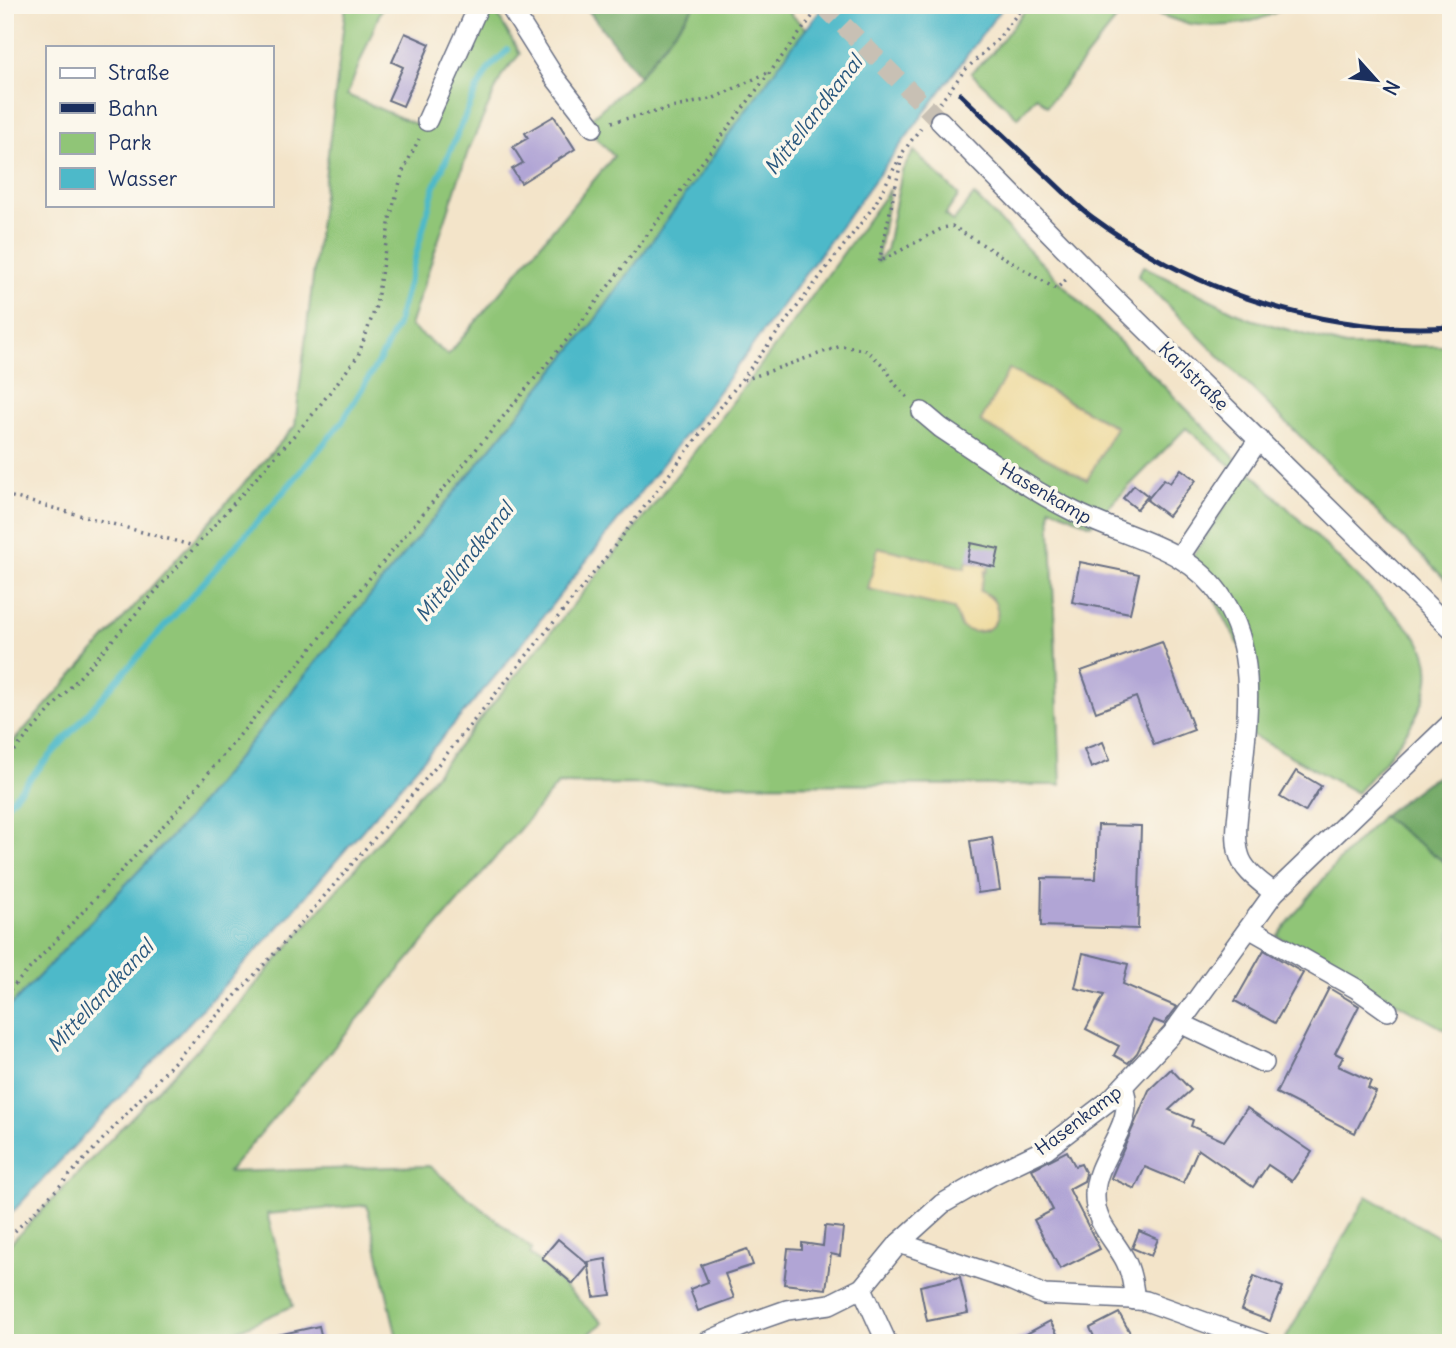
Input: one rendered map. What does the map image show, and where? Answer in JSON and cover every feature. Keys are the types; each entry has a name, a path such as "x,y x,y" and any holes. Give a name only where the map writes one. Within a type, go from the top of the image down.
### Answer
{"street":[{"path":"427,121 479,5"},
{"path":"509,5 555,78 593,127"},
{"name":"Karlstraße","path":"933,118 1451,629"},
{"name":"Hasenkamp","path":"922,412 940,428 1074,512 1180,556 1203,573 1224,600 1238,629 1247,667 1248,705 1239,802 1239,855 1250,873 1274,893"},
{"path":"1180,556 1259,439"},
{"name":"Hasenkamp","path":"704,1343 750,1322 787,1310 830,1304 862,1288 899,1242 942,1204 992,1175 1046,1149 1110,1100 1180,1024 1274,893 1451,723"},
{"path":"1249,928 1357,989 1388,1011"},
{"path":"1180,1024 1264,1063"},
{"path":"1123,1087 1128,1099 1126,1112 1104,1157 1096,1178 1094,1194 1096,1214 1124,1258 1135,1300"},
{"path":"899,1242 1010,1280 1044,1295 1135,1300 1196,1318 1263,1343"},
{"path":"862,1288 887,1343"}],"path":[{"path":"5,995 177,811 579,325 821,5"},
{"path":"5,1241 57,1189 283,944 441,761 597,569 874,206 903,152 933,118 964,71 998,39 1024,5"},
{"path":"593,127 714,98 770,72"},
{"path":"5,761 313,414 358,356 376,306 390,218 403,171 427,121"},
{"path":"903,152 879,262 943,228 952,226 1056,289 1064,281"},
{"path":"742,380 841,346 866,350 885,367 896,385 922,412"},
{"path":"5,495 194,546"}],"green space":[{"path":"346,5 383,5 347,95 427,129 483,5 492,5 520,54 502,75 468,151 410,326 448,355 614,156 583,125 639,76 695,5 782,5 806,29 593,323 186,821 5,1012 5,751 295,426"},
{"path":"584,5 695,5 639,76"},
{"path":"1029,5 1128,5 1047,106 1036,96 1018,118 971,73 991,54"},
{"path":"1132,5 1288,5 1257,20 1211,26 1183,22"},
{"path":"914,151 959,195 945,215 953,222 974,195 1238,461 1234,468 1186,428 1091,525 1050,507 1061,785 558,784 228,1172 429,1166 532,1249 530,1254 603,1323 583,1339 584,1343 398,1343 367,1205 267,1214 293,1306 208,1343 5,1343 5,1249 228,1017 431,780 646,515 786,332 890,189 877,263 886,251 902,171"},
{"path":"1143,266 1247,318 1345,346 1451,346 1451,585 1138,276"},
{"path":"1249,470 1401,620 1419,641 1426,656 1428,675 1418,712 1395,748 1357,793 1252,735 1253,671 1192,557"},
{"path":"1451,769 1451,867 1382,816 1427,782"},
{"path":"1382,816 1451,867 1451,1033 1277,936 1334,866"},
{"path":"1367,1196 1451,1244 1451,1343 1283,1343"}],"sand":[{"path":"1009,369 1116,427 1087,480 980,422"},
{"path":"878,547 965,568 967,561 989,566 980,591 996,604 996,621 983,631 973,631 961,627 954,609 868,589"}],"water":[{"name":"Mittellandkanal","path":"825,5 1004,5 707,407 504,666 285,920 5,1220 5,1012 186,821 593,323 791,48"}],"building":[{"path":"405,33 430,44 403,106 388,100 403,67 392,62"},
{"path":"554,116 575,149 521,183 512,169 523,163 513,147 528,138 525,133"},
{"path":"1181,469 1196,480 1168,516 1147,500 1164,479 1170,483"},
{"path":"1134,485 1148,496 1137,509 1123,498"},
{"path":"971,543 999,549 995,567 967,561"},
{"path":"1080,562 1139,574 1130,613 1072,602"},
{"path":"1162,642 1194,730 1154,745 1136,697 1096,712 1081,671"},
{"path":"1103,742 1110,760 1091,768 1084,749"},
{"path":"1296,771 1321,786 1305,812 1280,797"},
{"path":"1098,825 1141,826 1138,929 1041,926 1042,878 1096,879"},
{"path":"992,837 1000,890 978,893 970,841"},
{"path":"1264,950 1303,973 1275,1023 1235,1001"},
{"path":"1083,953 1128,964 1123,984 1177,1007 1164,1024 1154,1020 1137,1053 1128,1063 1114,1055 1119,1046 1086,1029 1104,995 1075,988"},
{"path":"1329,988 1359,1006 1335,1053 1343,1057 1338,1066 1371,1081 1368,1088 1376,1092 1355,1133 1276,1093"},
{"path":"1171,1069 1191,1090 1169,1110 1193,1120 1191,1126 1224,1141 1247,1108 1312,1152 1292,1181 1268,1165 1253,1187 1198,1149 1183,1183 1145,1167 1135,1189 1111,1178 1149,1090"},
{"path":"1067,1151 1075,1166 1081,1164 1086,1174 1084,1181 1069,1189 1100,1249 1060,1269 1034,1220 1053,1210 1032,1169"},
{"path":"825,1226 843,1228 840,1256 831,1254 826,1289 784,1284 788,1249 802,1250 802,1243 823,1246"},
{"path":"1139,1231 1158,1239 1151,1256 1132,1248"},
{"path":"558,1239 589,1265 573,1284 542,1258"},
{"path":"747,1249 753,1265 725,1274 734,1298 698,1311 690,1289 708,1282 701,1265"},
{"path":"606,1259 611,1295 594,1297 588,1262"},
{"path":"1254,1276 1283,1287 1270,1321 1241,1310"},
{"path":"960,1277 968,1313 927,1321 920,1286"},
{"path":"1119,1313 1132,1336 1119,1343 1097,1343 1090,1328"},
{"path":"1050,1321 1062,1343 1010,1343"},
{"path":"319,1326 323,1343 274,1343 273,1336"}],"waterway":[{"path":"5,807 342,422 383,354 397,325 434,188 476,91 489,68 508,50"}],"tunnel":[{"path":"823,5 940,121"}],"railway":[{"path":"960,94 1086,213 1131,244 1173,267 1262,303 1309,315 1356,324 1404,328 1451,327"}]}
